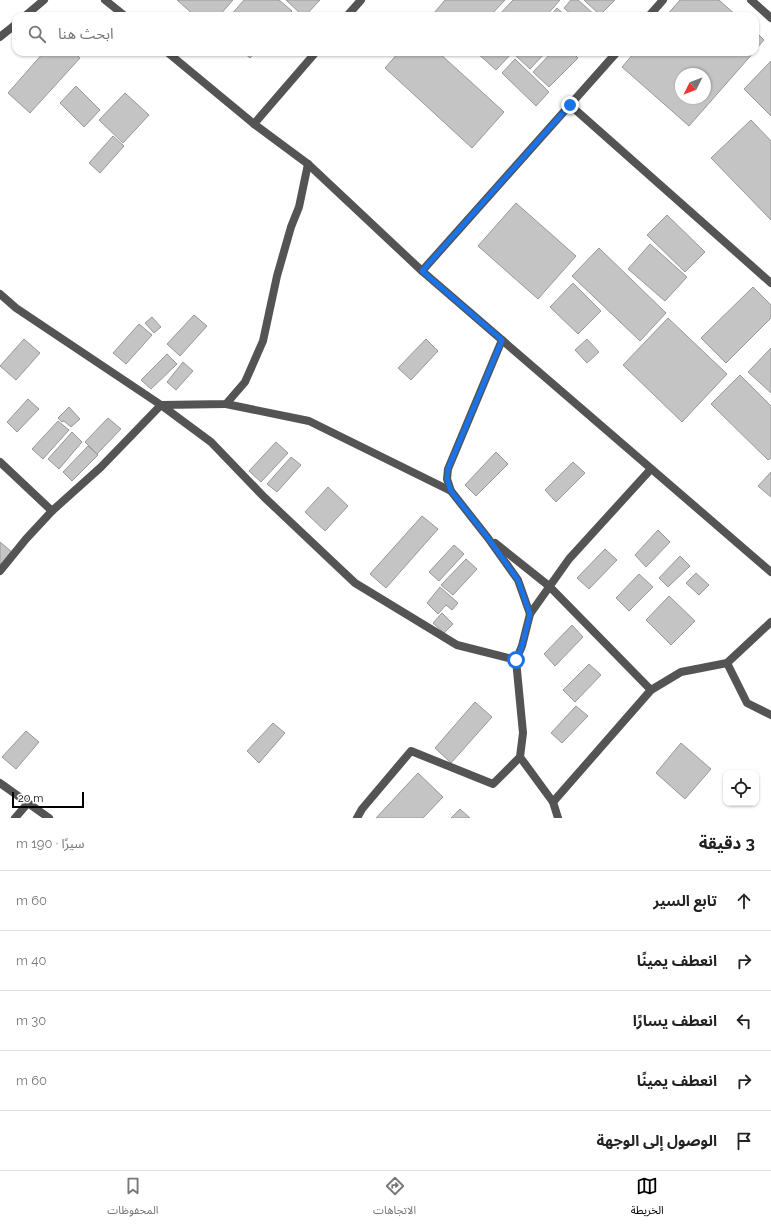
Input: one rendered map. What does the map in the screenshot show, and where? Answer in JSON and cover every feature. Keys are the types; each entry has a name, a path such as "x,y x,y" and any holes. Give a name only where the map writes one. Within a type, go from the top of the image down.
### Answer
{"street":[{"path":"30,12 44,0"},
{"path":"106,0 120,12"},
{"path":"350,12 361,0"},
{"path":"652,12 663,0"},
{"path":"751,0 771,18"},
{"path":"0,37 12,27"},
{"path":"172,56 254,124 308,164 422,271 771,572"},
{"path":"254,124 313,56"},
{"path":"422,271 613,56"},
{"path":"570,105 771,283"},
{"path":"226,404 245,382 263,341 277,276 291,227 299,207 308,164"},
{"path":"0,294 16,308 161,405 212,442 264,497 355,583 457,645 516,660"},
{"path":"502,340 448,469 447,479 451,491 488,538 518,580 530,614"},
{"path":"0,571 26,539 52,511 101,467 161,405 226,404 309,421 451,491"},
{"path":"0,462 52,511"},
{"path":"357,818 362,809 412,751 493,784 520,757 523,733 516,660 522,646 530,614 569,560 651,469"},
{"path":"488,538 549,586 651,690"},
{"path":"553,802 651,690 681,672 726,663 771,622"},
{"path":"726,663 747,703 771,715"},
{"path":"520,757 553,802 558,818"},
{"path":"0,783 49,818"},
{"path":"15,818 28,803"}],"building":[{"path":"177,0 233,0 222,12 190,12"},
{"path":"244,0 279,0 292,11 291,12 234,12"},
{"path":"286,0 320,0 309,12 299,12"},
{"path":"445,0 505,0 494,12 435,12"},
{"path":"513,0 560,0 550,12 502,12"},
{"path":"571,0 578,0 592,12 568,12 564,8"},
{"path":"584,0 615,0 603,12 597,12"},
{"path":"680,0 719,0 732,12 670,12"},
{"path":"557,8 562,12 554,12"},
{"path":"759,35 764,40 759,46"},
{"path":"40,56 78,56 80,58 30,113 8,93"},
{"path":"396,56 442,56 504,112 472,148 385,68"},
{"path":"480,56 509,56 496,70"},
{"path":"516,56 542,56 530,69"},
{"path":"548,56 576,56 578,58 549,87 533,72"},
{"path":"632,56 750,56 711,101 711,68 675,68 675,104 708,104 689,126 622,67"},
{"path":"515,59 549,92 536,106 502,73"},
{"path":"771,61 771,116 744,89"},
{"path":"76,86 100,110 84,127 60,103"},
{"path":"125,93 149,115 123,143 99,120"},
{"path":"751,120 771,141 771,220 711,158"},
{"path":"113,136 124,146 100,173 89,163"},
{"path":"516,203 576,256 538,299 478,246"},
{"path":"667,215 705,252 685,272 647,235"},
{"path":"650,244 687,277 665,301 628,269"},
{"path":"599,248 666,313 640,341 572,276"},
{"path":"573,283 601,311 578,334 550,307"},
{"path":"753,287 771,305 771,318 726,363 701,338"},
{"path":"194,315 207,326 180,356 167,344"},
{"path":"152,317 161,327 154,333 145,323"},
{"path":"668,318 727,374 682,422 623,365"},
{"path":"139,324 152,335 126,364 113,353"},
{"path":"24,339 40,353 16,380 0,366"},
{"path":"426,339 438,351 411,380 398,368"},
{"path":"587,339 599,352 587,363 575,350"},
{"path":"771,348 771,393 748,372"},
{"path":"167,354 177,364 151,389 141,380"},
{"path":"183,362 193,371 176,390 167,382"},
{"path":"740,375 771,406 771,458 768,460 711,404"},
{"path":"28,399 39,409 17,432 7,422"},
{"path":"69,407 80,419 71,427 58,418"},
{"path":"108,418 121,429 97,454 85,442"},
{"path":"58,421 69,430 43,459 32,449"},
{"path":"72,432 82,442 59,469 48,459"},
{"path":"276,442 288,453 261,482 249,471"},
{"path":"88,446 98,455 72,481 63,472"},
{"path":"496,452 508,464 476,496 465,485"},
{"path":"291,457 301,465 277,492 267,484"},
{"path":"573,462 585,473 556,502 545,490"},
{"path":"771,472 771,497 758,486"},
{"path":"328,487 348,506 325,531 305,512"},
{"path":"422,516 438,529 386,588 370,574"},
{"path":"658,530 670,542 646,567 635,555"},
{"path":"0,542 12,552 0,565"},
{"path":"454,545 464,554 439,581 429,572"},
{"path":"605,549 617,560 589,589 577,578"},
{"path":"680,556 690,566 668,587 659,578"},
{"path":"466,559 477,569 453,595 441,585"},
{"path":"696,573 709,585 699,595 686,583"},
{"path":"639,574 653,587 629,611 616,598"},
{"path":"440,587 458,603 452,610 446,605 438,614 427,603"},
{"path":"669,596 695,621 671,645 646,620"},
{"path":"442,613 453,624 444,633 433,623"},
{"path":"572,625 583,637 555,666 544,654"},
{"path":"589,664 601,675 575,702 563,690"},
{"path":"475,702 492,717 451,763 435,748"},
{"path":"576,706 588,716 562,743 551,733"},
{"path":"273,723 285,733 259,763 247,751"},
{"path":"26,731 39,742 16,769 2,757"},
{"path":"681,743 711,769 685,799 656,773"},
{"path":"418,773 443,797 423,818 376,818"},
{"path":"460,809 470,818 451,818"}],"route":[{"path":"516,660 522,646 530,614 518,580 488,538 451,491 447,479 448,469 502,340 422,271 570,105"}]}
